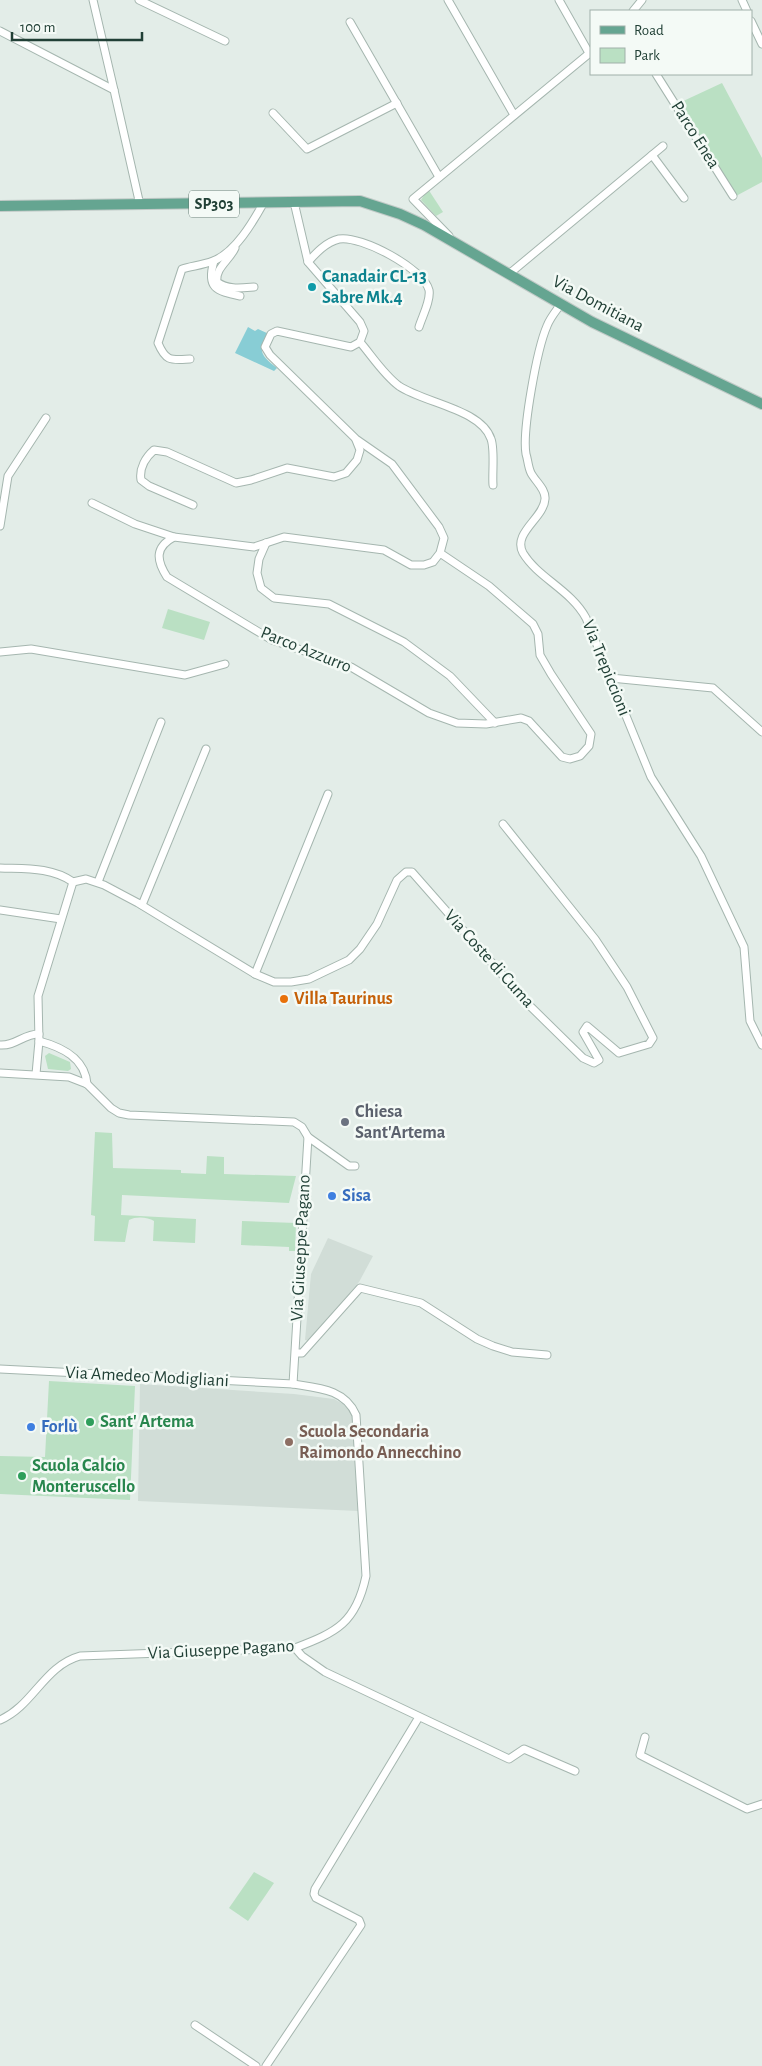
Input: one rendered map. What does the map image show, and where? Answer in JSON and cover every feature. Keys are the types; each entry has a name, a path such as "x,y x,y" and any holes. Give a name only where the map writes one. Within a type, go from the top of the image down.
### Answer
{"main road":[{"name":"Via Domitiana","path":"294,202 360,201 400,214 424,225 592,322 762,404"},
{"name":"SP303","path":"0,206 294,202"}],"street":[{"path":"93,0 140,205"},
{"path":"139,0 224,41"},
{"path":"448,0 514,115"},
{"path":"456,243 413,199 590,52 559,0"},
{"path":"634,10 642,0"},
{"path":"350,22 439,177"},
{"path":"752,23 762,44"},
{"path":"0,31 114,90"},
{"name":"Parco Enea","path":"657,75 733,196"},
{"path":"272,113 307,149 397,103"},
{"path":"509,274 663,146"},
{"path":"652,155 684,198"},
{"path":"190,359 171,360 163,355 158,343 182,269 214,261 227,253 250,227 264,202"},
{"path":"92,503 135,524 174,537 254,547 284,537 384,550 411,565 433,562 440,553 444,538 439,527 392,464 356,439 270,355 265,347 271,334 277,331 351,347 360,342 364,332 360,322 308,262 294,202"},
{"path":"308,262 321,248 340,239 371,244 398,260 427,284 430,293 419,327"},
{"path":"238,241 230,258 219,269 216,276 217,282 224,287 254,287"},
{"path":"214,261 210,276 213,285 221,292 240,296"},
{"name":"Via Trepiccioni","path":"561,304 547,325 540,348 529,411 525,448 531,472 546,498 543,506 522,536 520,544 523,553 534,566 576,601 582,610 651,777 701,856 744,947 750,1021 762,1045"},
{"path":"360,342 398,385 414,394 472,417 484,426 491,440 493,486"},
{"path":"0,526 8,476 46,418"},
{"path":"193,505 149,486 141,480 140,473 148,456 154,450 167,452 236,483 287,468 334,477 346,473 357,460 360,450 356,439"},
{"path":"0,473 8,476"},
{"name":"Parco Azzurro","path":"174,537 165,542 159,555 159,565 167,577 272,640 351,667 429,713 457,723 494,723 521,718 529,722 562,757 570,759 580,756 589,746 591,734 540,655 538,634 533,624 489,586 440,553"},
{"name":"Parco Azzurro","path":"266,544 259,559 256,573 261,588 274,598 328,604 404,642 450,676 494,723"},
{"path":"0,652 31,649 185,675 224,664"},
{"path":"611,678 713,688 762,732"},
{"path":"98,882 161,722"},
{"path":"142,905 206,749"},
{"path":"255,974 328,794"},
{"name":"Via Coste di Cuma","path":"0,868 47,870 62,874 73,882 86,879 98,882 142,905 255,974 274,982 309,979 349,960 360,949 377,924 397,880 406,872 412,872 529,1005 583,1058 594,1063 599,1060 583,1032 587,1026 619,1053 649,1044 653,1038 626,987 595,939 503,824"},
{"path":"36,1074 38,996 73,882"},
{"path":"0,910 61,919"},
{"path":"0,1045 15,1043 28,1034 38,1038 70,1053 79,1062 87,1078 87,1084"},
{"path":"69,1077 77,1071 79,1062"},
{"path":"0,1073 69,1077 87,1084 103,1101 119,1113 129,1115 294,1122 302,1127 308,1137 349,1166 355,1166"},
{"name":"Via Giuseppe Pagano","path":"0,1720 17,1710 61,1663 80,1656 295,1648 324,1637 350,1619 362,1592 366,1576 356,1415 348,1400 326,1389 293,1384 308,1137"},
{"path":"296,1353 302,1353 360,1288 421,1303 478,1339 493,1346 512,1352 547,1355"},
{"name":"Via Amedeo Modigliani","path":"0,1369 293,1384"},
{"path":"295,1648 302,1656 324,1672 510,1758 524,1749 575,1771"},
{"path":"266,2066 361,1926 359,1920 316,1898 314,1894 315,1889 419,1717"},
{"path":"645,1737 640,1755 747,1809 762,1804"},
{"path":"195,2025 256,2066"}],"shaded area":[{"path":"328,1238 373,1256 359,1282 309,1341 305,1340 311,1274"},
{"path":"140,1384 294,1394 334,1399 343,1404 353,1414 358,1511 138,1501"}],"green space":[{"path":"722,83 762,158 762,182 736,196 679,103"},
{"path":"428,189 443,212 436,216 421,200"},
{"path":"168,609 210,622 204,640 162,628"},
{"path":"49,1053 70,1062 71,1069 68,1071 48,1069 45,1056"},
{"path":"95,1132 112,1133 113,1168 181,1170 181,1173 206,1174 207,1156 224,1157 224,1174 296,1176 289,1203 122,1195 121,1215 196,1219 195,1243 153,1241 154,1221 142,1218 129,1220 125,1242 94,1241 95,1216 91,1215"},
{"path":"242,1221 296,1223 295,1251 289,1251 289,1247 241,1245"},
{"name":"Sant' Artema","path":"49,1381 135,1386 130,1500 0,1494 0,1456 45,1457"},
{"path":"254,1872 274,1883 248,1921 229,1908"}],"water":[{"path":"248,327 255,331 258,329 269,334 262,345 262,353 277,368 274,371 235,353"}],"place":[{"name":"Canadair CL-13 Sabre Mk.4","path":"312,287"},
{"name":"Villa Taurinus","path":"284,999"},
{"name":"Chiesa Sant'Artema","path":"345,1122"},
{"name":"Sisa","path":"332,1196"},
{"name":"Sant' Artema","path":"90,1422"},
{"name":"Forlù","path":"31,1427"},
{"name":"Scuola Secondaria Raimondo Annecchino","path":"289,1442"},
{"name":"Scuola Calcio Monteruscello","path":"22,1476"}]}
